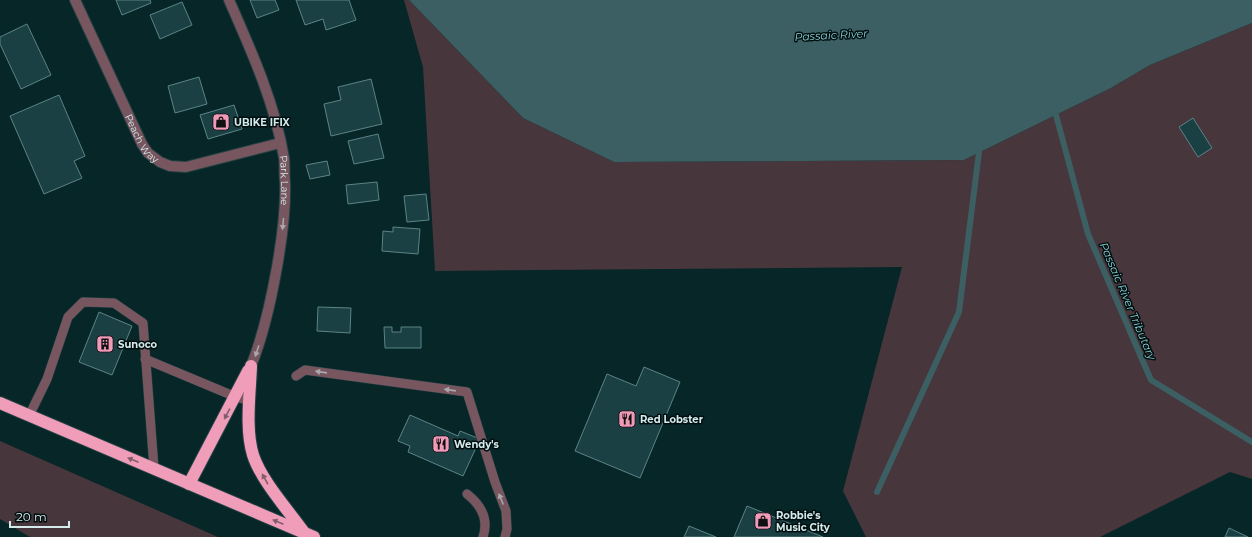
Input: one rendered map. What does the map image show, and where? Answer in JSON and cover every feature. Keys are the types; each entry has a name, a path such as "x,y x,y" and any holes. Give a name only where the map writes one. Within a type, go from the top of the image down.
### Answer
{"highway":[{"path":"189,484 251,366"},
{"path":"251,366 250,437 253,455 266,481 309,535"},
{"path":"0,403 309,535"}],"street":[{"name":"Peach Way","path":"75,0 142,144 148,153 160,162 170,166 186,167 280,143"},
{"name":"Park Lane","path":"229,0 254,57 272,111 284,158 285,200 282,238 267,317 251,366"}],"lane":[{"path":"29,416 47,379 68,316 83,302 114,303 143,323 154,468"},
{"path":"145,359 236,397 250,401"},
{"path":"296,376 305,370 468,392 494,482 506,511 507,529 505,537"},
{"path":"467,494 475,501 485,517 483,537"}],"shaded area":[{"path":"404,0 409,0 523,118 614,162 964,160 1111,88 1150,65 1252,23 1252,479 1230,472 1100,537 866,537 843,491 902,267 435,271 423,67"},
{"path":"0,441 218,537 30,537 0,519"}],"water":[{"name":"Passaic River","path":"409,0 1252,0 1252,23 1150,65 1111,88 964,160 614,162 523,118"}],"building":[{"path":"116,0 150,0 151,3 122,15"},
{"path":"250,0 275,0 279,10 257,18"},
{"path":"296,0 349,0 356,20 326,30 323,19 305,25"},
{"path":"182,2 192,25 160,39 150,15"},
{"path":"27,24 51,75 21,89 0,44 0,37"},
{"path":"199,77 207,104 175,113 168,86"},
{"path":"371,79 382,124 331,136 324,104 341,100 338,87"},
{"path":"59,95 85,156 74,161 82,178 44,194 10,116"},
{"name":"UBIKE IFIX","path":"234,105 242,129 208,139 200,115"},
{"path":"1193,118 1212,148 1198,157 1179,127"},
{"path":"378,134 384,158 354,164 348,141"},
{"path":"327,161 330,175 310,179 306,165"},
{"path":"377,182 379,200 348,204 346,185"},
{"path":"426,194 429,220 407,222 404,196"},
{"path":"393,227 420,229 418,254 382,251 383,231 393,232"},
{"path":"318,307 351,308 350,333 317,331"},
{"name":"Sunoco","path":"99,312 132,326 112,375 79,362"},
{"path":"384,327 392,327 392,332 401,332 401,327 421,327 421,348 385,348"},
{"name":"Red Lobster","path":"644,367 680,382 640,478 575,451 607,374 636,386"},
{"name":"Wendy's","path":"410,415 458,436 460,431 480,439 463,476 408,452 410,446 398,441"},
{"name":"Robbie's Music City","path":"747,506 823,537 734,537"},
{"path":"689,526 716,537 684,537"},
{"path":"1229,528 1248,537 1225,537"}],"waterway":[{"name":"Passaic River Tributary","path":"1056,115 1088,234 1151,380 1252,442"},
{"name":"Passaic River Tributary","path":"877,492 959,312 979,152"}],"place":[{"name":"UBIKE IFIX","path":"221,122"},
{"name":"Sunoco","path":"105,344"},
{"name":"Red Lobster","path":"627,419"},
{"name":"Wendy's","path":"441,444"},
{"name":"Robbie's Music City","path":"763,521"}]}
